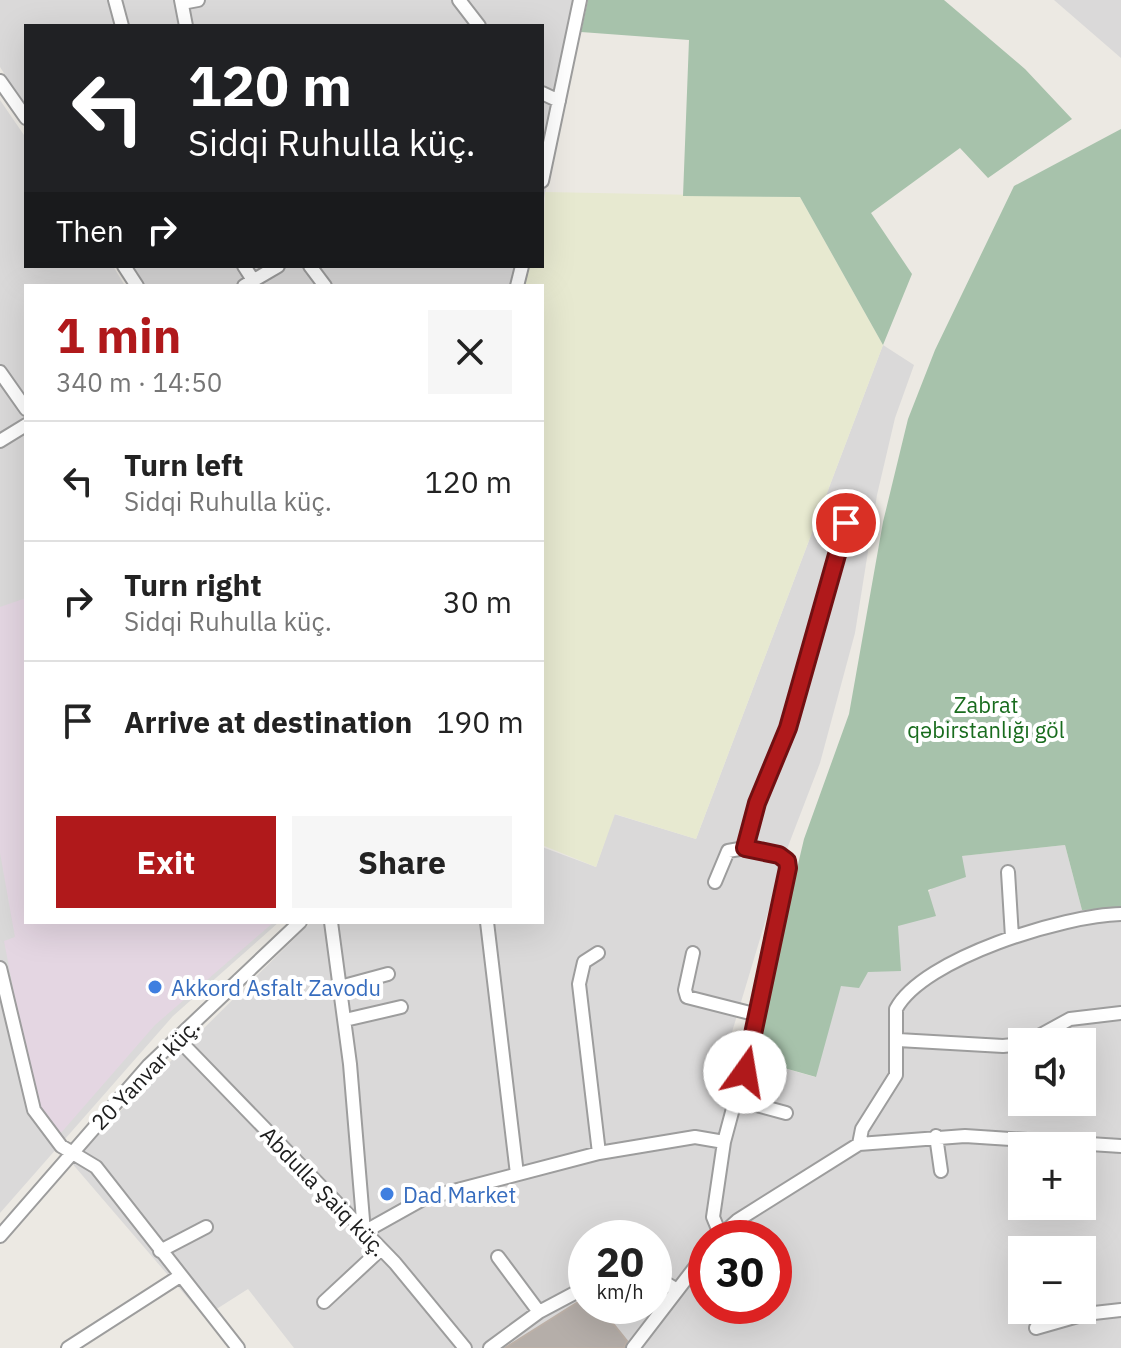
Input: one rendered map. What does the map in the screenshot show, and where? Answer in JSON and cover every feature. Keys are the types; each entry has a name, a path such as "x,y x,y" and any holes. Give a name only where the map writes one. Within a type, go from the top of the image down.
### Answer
{"street":[{"path":"115,0 121,24"},
{"path":"186,24 181,1 198,0"},
{"path":"459,0 477,24"},
{"path":"544,172 580,0"},
{"path":"0,81 24,115"},
{"path":"544,94 559,101"},
{"path":"249,283 275,268"},
{"path":"0,372 24,406"},
{"path":"0,441 24,426"},
{"path":"745,848 757,803 788,728 846,523"},
{"path":"714,1220 724,1142 738,1100 758,1015 787,861 779,855 745,848 728,851 715,882"},
{"path":"1008,872 1012,937"},
{"path":"859,1144 862,1129 896,1075 896,1009 902,998 916,985 1012,937 1078,917 1121,914"},
{"name":"20 Yanvar küç.","path":"0,1236 71,1151 177,1038 298,924"},
{"path":"331,924 345,1020 364,1232 423,1199 599,1153 695,1137 724,1142"},
{"path":"487,924 517,1174"},
{"path":"598,953 584,962 579,984 599,1153"},
{"path":"693,953 685,990 687,997 758,1015"},
{"path":"0,968 30,1101 61,1146 96,1167 238,1348"},
{"path":"340,987 388,974"},
{"path":"345,1020 401,1007"},
{"path":"1053,1028 1070,1019 1121,1013"},
{"name":"Abdulla Şaiq küç.","path":"177,1038 423,1293 465,1348"},
{"path":"898,1040 1008,1045"},
{"path":"738,1100 786,1113"},
{"path":"936,1136 941,1171"},
{"path":"743,1220 859,1144 936,1136 1121,1146"},
{"path":"160,1251 206,1227"},
{"path":"324,1302 381,1249"},
{"path":"498,1257 539,1312"},
{"path":"68,1348 180,1276"},
{"path":"633,1348 688,1276"},
{"path":"672,1287 677,1290"},
{"path":"490,1348 539,1312 568,1297"},
{"path":"1036,1328 1085,1314 1121,1310"}],"shaded area":[{"path":"0,0 588,0 544,198 544,24 24,24 24,105 0,67"},
{"path":"1054,0 1121,0 1121,58"},
{"path":"0,100 24,135 24,268 114,268 124,284 24,284 24,924 277,924 173,1016 0,1213"},
{"path":"134,268 529,268 525,284 144,284"},
{"path":"883,345 914,365 895,418 877,495 855,633 820,763 787,849 726,1052 815,1077 841,985 868,972 898,926 961,856 1065,845 1082,910 1121,909 1121,1348 294,1348 248,1289 204,1317 70,1161 309,924 544,924 544,848 596,867 614,814 696,839"},
{"path":"24,599 24,924 272,924 155,1025 60,1134 34,1097 4,941 15,937 0,853 0,607"}],"green space":[{"path":"588,0 944,0 1025,69 1072,119 988,178 960,148 871,213 912,274 883,345 800,197 683,196 689,40 581,32"},
{"name":"Zabrat qəbirstanlığı göl","path":"1121,129 1121,909 1082,910 1065,845 962,856 966,877 928,890 936,916 898,926 901,971 868,972 859,988 841,986 816,1077 752,1059 804,839 849,714 883,522 908,419 935,350 1014,186"},
{"path":"545,192 800,197 883,345 696,839 615,814 596,867 544,846 544,284 525,284 529,268 544,268"}],"building":[{"path":"568,1308 568,1324 613,1324 627,1341 624,1348 505,1348"}],"place":[{"name":"Akkord Asfalt Zavodu","path":"155,987"},
{"name":"Dad Market","path":"387,1194"}],"route":[{"path":"745,1072 788,868 787,861 779,855 745,848 757,803 784,741 846,523"}]}
